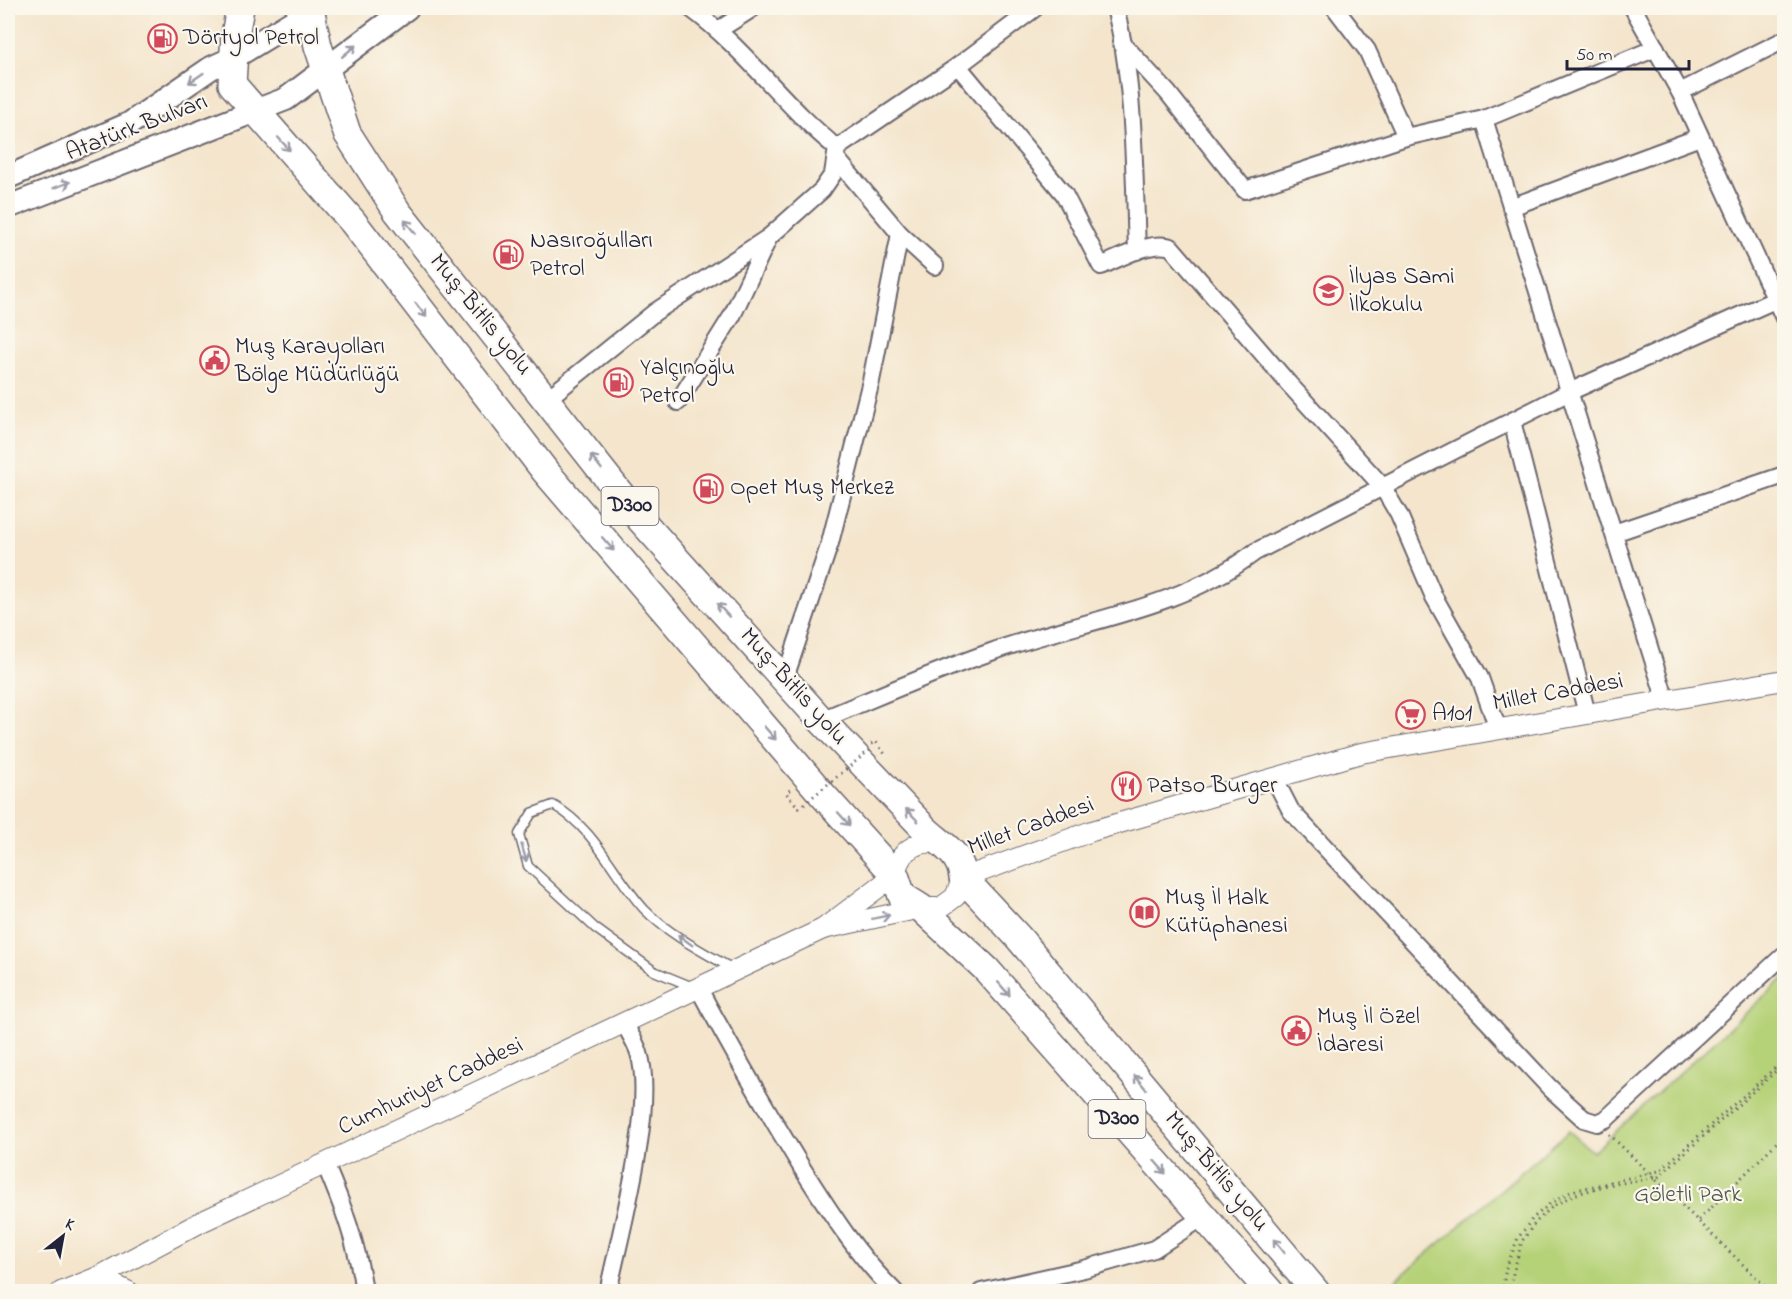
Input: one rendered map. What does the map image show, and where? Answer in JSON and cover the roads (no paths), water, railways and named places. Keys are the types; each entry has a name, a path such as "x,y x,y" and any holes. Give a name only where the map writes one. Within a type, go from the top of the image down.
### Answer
{"highway":[{"path":"233,71 240,8"},
{"name":"D300","path":"312,9 322,59"},
{"name":"Muş-Bitlis yolu","path":"322,59 347,133 397,211 640,519 786,678 821,720 939,843 958,858 963,879 1018,937 1316,1292"},
{"name":"Muş-Bitlis yolu","path":"233,71 255,112 353,222 545,471 822,794 895,875 902,896 921,908 986,969 1270,1292"}],"main road":[{"name":"Atatürk Bulvarı","path":"8,207 286,99 322,59 368,35 407,8"},
{"name":"Atatürk Bulvarı","path":"8,175 129,124 211,68 233,71 264,38 312,9"}],"street":[{"path":"690,8 720,29 807,124 837,153 900,234 935,266"},
{"path":"720,29 753,8"},
{"path":"547,399 655,312 769,237 822,190 834,174 837,153 1035,8"},
{"path":"1115,8 1133,146 1137,251"},
{"path":"1335,8 1367,50 1406,137"},
{"path":"1633,8 1680,92 1785,318"},
{"path":"1680,92 1785,40"},
{"path":"1121,42 1168,93 1245,190 1406,137 1484,119 1656,48"},
{"path":"958,66 1065,194 1101,266 1137,251 1159,246 1171,248 1288,383 1382,486 1399,515 1434,597 1480,678 1498,729"},
{"path":"1484,119 1666,700"},
{"path":"1511,207 1700,137"},
{"path":"786,678 830,543 871,381 900,234"},
{"path":"678,402 732,316 769,237"},
{"path":"821,720 992,651 1163,602 1219,577 1255,552 1569,392 1777,299"},
{"path":"1512,421 1587,714"},
{"path":"1614,533 1785,475"},
{"name":"Millet Caddesi","path":"963,879 1092,831 1361,753 1785,680"},
{"path":"1274,778 1291,811 1550,1088 1584,1119 1597,1123 1606,1119 1785,955"},
{"name":"Cumhuriyet Caddesi","path":"61,1292 98,1277 201,1222 824,929 895,875 897,864 906,850 928,842 939,843"},
{"name":"Cumhuriyet Caddesi","path":"824,929 921,908 940,908 956,897 963,879"},
{"path":"699,989 765,1108 825,1204 870,1268 895,1292"},
{"path":"608,1292 640,1134 643,1090 639,1053 625,1024"},
{"path":"325,1164 352,1233 360,1262 364,1292"},
{"path":"981,1292 1084,1269 1154,1249 1203,1217"},
{"path":"98,1277 129,1292"}],"lane":[{"path":"699,989 654,971 595,928 528,866 519,834 532,813 553,806 572,815 645,910 690,945 736,970"}],"place":[{"name":"Dörtyol Petrol","path":"162,38"},
{"name":"Nasıroğulları Petrol","path":"509,255"},
{"name":"İlyas Sami İlkokulu","path":"1328,291"},
{"name":"Muş Karayolları Bölge Müdürlüğü","path":"214,361"},
{"name":"Yalçınoğlu Petrol","path":"619,382"},
{"name":"Opet Muş Merkez","path":"709,488"},
{"name":"A101","path":"1411,714"},
{"name":"Patso Burger","path":"1126,786"},
{"name":"Muş İl Halk Kütüphanesi","path":"1144,912"},
{"name":"Muş İl Özel İdaresi","path":"1296,1031"}],"park label":[{"name":"Göletli Park","path":"1688,1195"}]}
